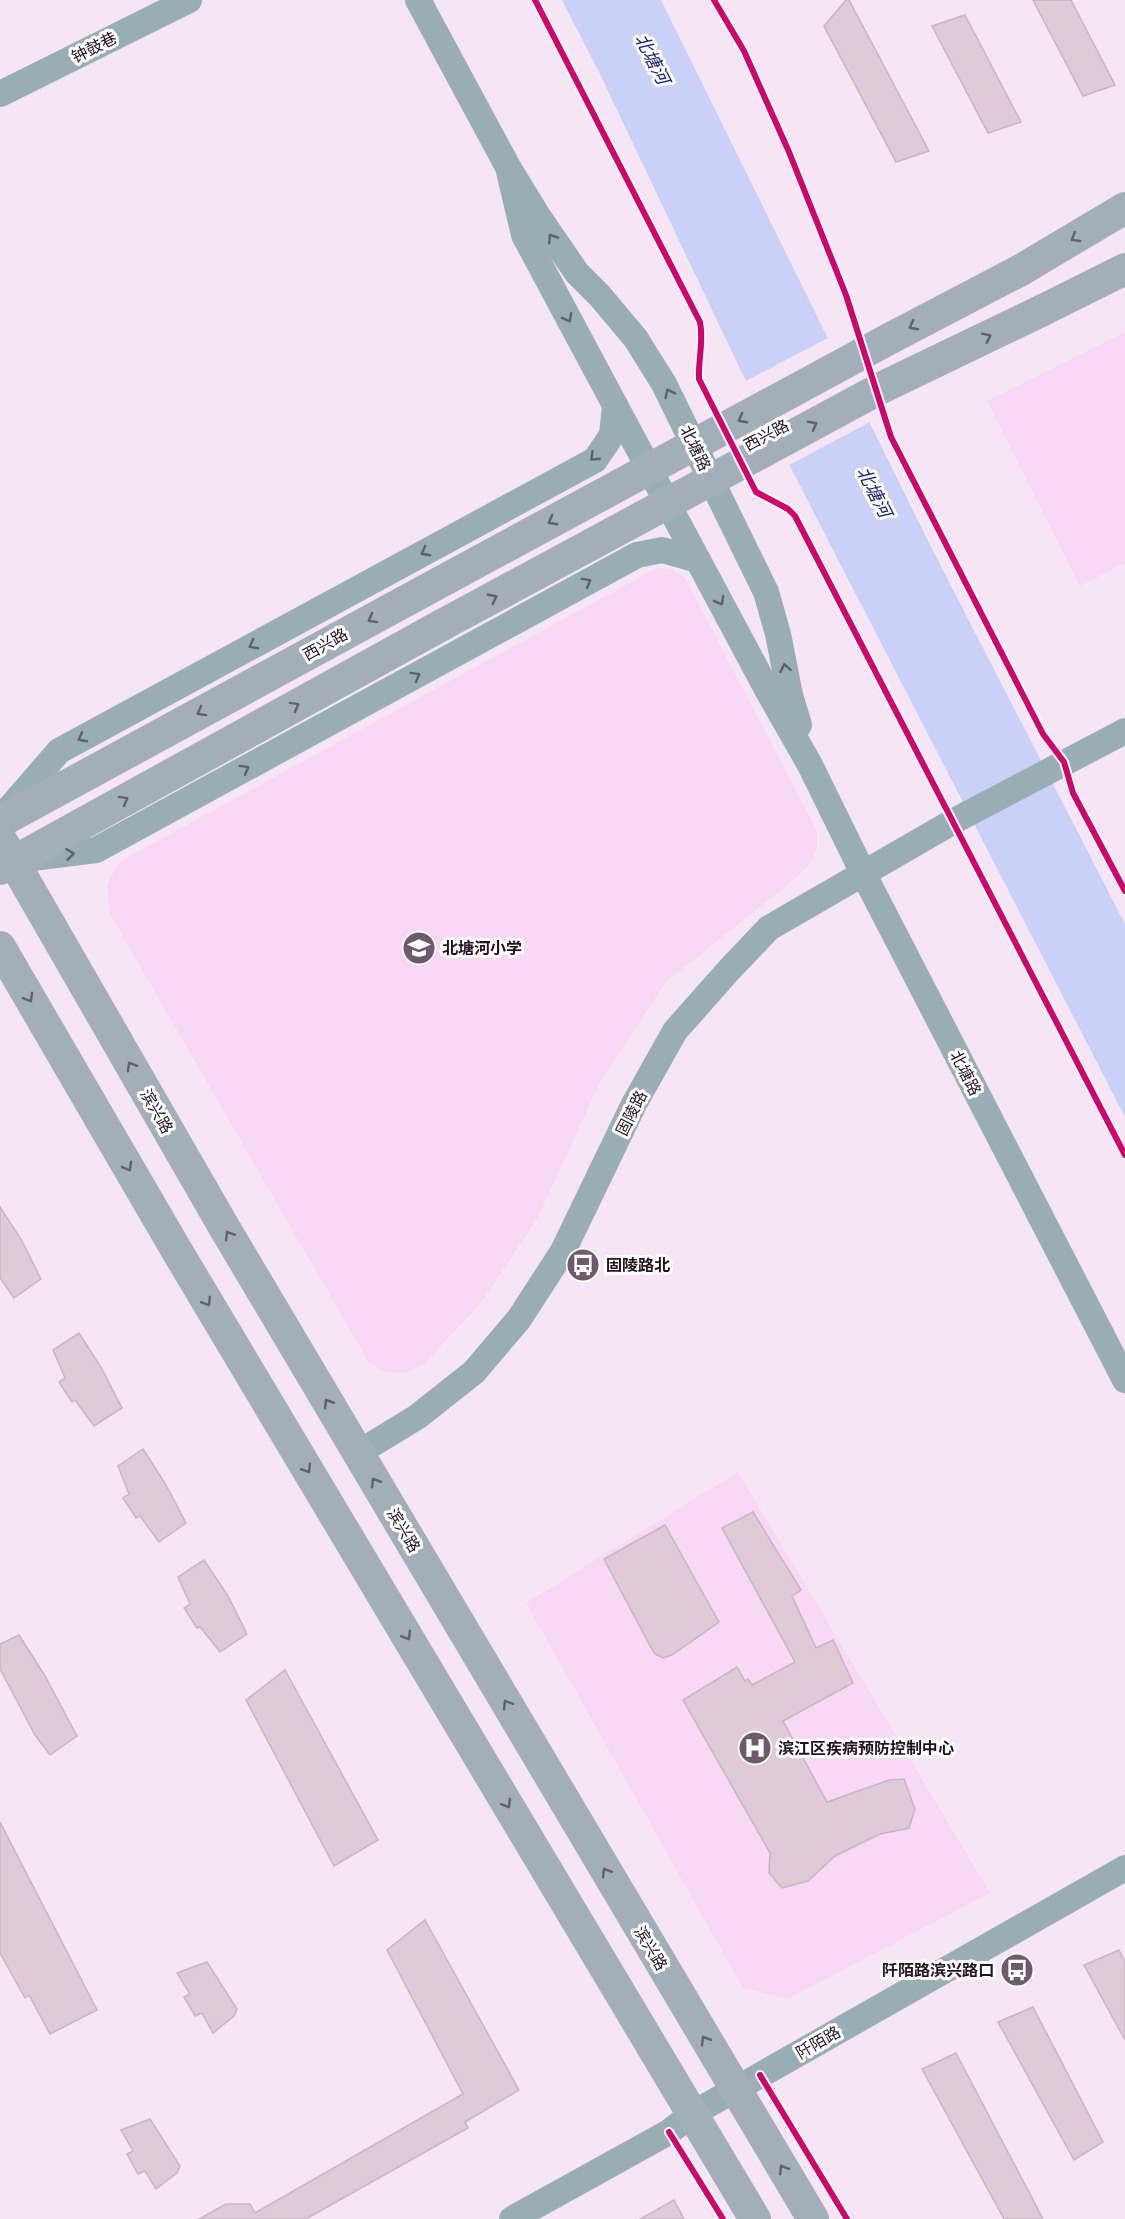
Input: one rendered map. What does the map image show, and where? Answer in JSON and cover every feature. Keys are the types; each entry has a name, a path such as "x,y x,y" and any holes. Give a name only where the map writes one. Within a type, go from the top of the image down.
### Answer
{"main road":[{"name":"西兴路","path":"0,820 1021,270 1125,208"},
{"name":"西兴路","path":"4,856 442,625 881,388 1125,269"},
{"name":"滨兴路","path":"4,856 813,2219"},
{"path":"0,947 177,1251 755,2219"}],"street":[{"name":"钟鼓巷","path":"0,94 189,0"},
{"name":"北塘路","path":"418,0 508,167 559,249 577,273 600,296 636,339 664,384 766,592 778,634 790,695 810,765"},
{"name":"北塘路","path":"508,167 524,235 769,693 810,765 863,873 1125,1380"},
{"name":"西兴路","path":"0,820 58,751 595,460 612,435 615,405"},
{"path":"4,856 96,850 637,555 662,550 698,560"},
{"name":"固陵路","path":"358,1453 417,1417 474,1372 519,1319 563,1251 634,1104 675,1031 769,928 954,821 1125,731"},
{"name":"阡陌路","path":"512,2219 669,2132 692,2114 1125,1868"}],"shaded area":[{"path":"1125,332 1125,563 1080,586 987,401"},
{"name":"北塘河小学","path":"657,568 672,569 685,578 817,831 817,850 807,867 791,882 665,983 599,1084 538,1217 480,1304 424,1364 404,1373 384,1372 368,1361 110,914 107,885 119,862"},
{"name":"滨江区疾病预防控制中心","path":"738,1472 990,1893 787,1999 743,1988 526,1603"}],"water":[{"name":"北塘河","path":"562,0 661,0 929,543 1125,924 1125,1117 742,373 598,70"}],"pier":[{"path":"830,337 872,421 787,466 744,382"}],"building":[{"path":"846,0 849,0 929,151 896,162 824,26"},
{"path":"1033,0 1071,0 1115,85 1083,96"},
{"path":"965,15 1021,122 988,133 932,26"},
{"path":"0,1207 22,1241 41,1279 14,1298 0,1278"},
{"path":"79,1333 102,1369 122,1408 94,1426 75,1400 72,1402 59,1382 65,1378 53,1350"},
{"path":"143,1449 186,1523 159,1542 140,1516 136,1518 123,1498 129,1494 118,1466"},
{"path":"753,1512 801,1590 792,1596 816,1648 833,1640 853,1683 783,1721 827,1802 889,1780 904,1779 915,1809 909,1828 880,1834 835,1856 808,1881 782,1888 769,1873 770,1853 683,1700 737,1667 745,1681 748,1679 752,1685 795,1662 722,1528"},
{"path":"665,1525 719,1622 672,1655 663,1658 655,1654 649,1644 604,1559"},
{"path":"204,1560 228,1596 247,1634 220,1652 200,1627 197,1628 184,1608 190,1604 178,1577"},
{"path":"19,1635 45,1676 77,1736 50,1755 35,1735 0,1669 0,1644"},
{"path":"285,1670 378,1840 334,1866 246,1700"},
{"path":"0,1822 97,2010 50,2034 29,1995 25,1998 0,1953"},
{"path":"425,1920 519,2090 465,2122 468,2128 306,2219 199,2219 226,2204 250,2204 255,2213 463,2094 387,1950"},
{"path":"1119,1950 1125,1962 1125,2040 1084,1965"},
{"path":"207,1962 237,2009 234,2016 213,2033 202,2013 195,2016 184,1997 190,1994 177,1973"},
{"path":"1033,2007 1103,2142 1074,2160 998,2022"},
{"path":"956,2053 1043,2219 1004,2219 922,2069"},
{"path":"150,2119 180,2166 177,2173 156,2189 145,2171 138,2174 127,2154 133,2151 121,2130"},
{"path":"674,2200 684,2219 640,2219"}],"cycle path":[{"path":"535,0 700,322 699,379 756,492 788,509 795,516 1125,1155"},
{"path":"714,0 744,51 789,152 846,295 891,437 1043,734 1064,762 1073,793 1125,891"},
{"path":"760,2075 847,2219"},
{"path":"669,2132 723,2219"}],"place":[{"name":"北塘河小学","path":"419,948"},
{"name":"固陵路北","path":"583,1265"},
{"name":"滨江区疾病预防控制中心","path":"755,1748"},
{"name":"阡陌路滨兴路口","path":"1017,1970"}]}
